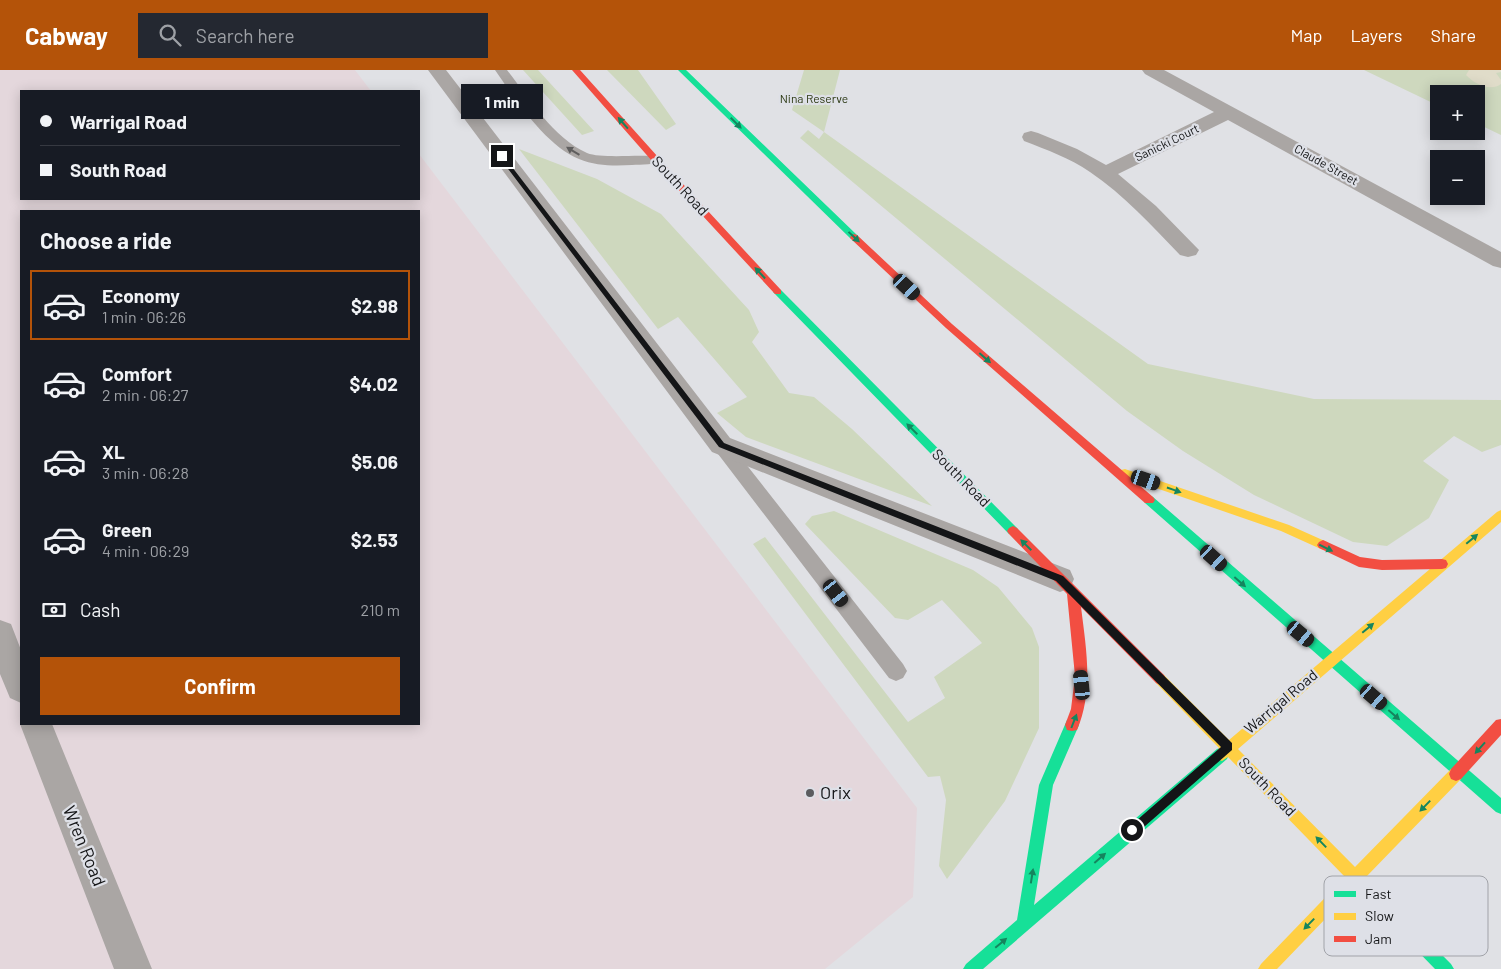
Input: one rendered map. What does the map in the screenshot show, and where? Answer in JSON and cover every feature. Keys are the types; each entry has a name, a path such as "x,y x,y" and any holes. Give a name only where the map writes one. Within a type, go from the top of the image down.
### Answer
{"highway":[{"name":"South Road","path":"576,70 655,159 794,309 1356,876"},
{"path":"682,70 818,204 949,326 1501,808"},
{"path":"1112,469 1285,528 1359,562 1382,565 1442,564"},
{"name":"Warrigal Road","path":"971,969 1501,515"},
{"path":"1024,924 1046,785 1077,714 1082,685 1066,585"},
{"path":"1356,876 1459,771 1501,725"},
{"path":"1266,969 1324,909"},
{"name":"South Road","path":"1433,956 1446,969"}],"street":[{"path":"437,70 721,445 1066,585"},
{"name":"Claude Street","path":"1150,70 1501,261"},
{"name":"Sanicki Court","path":"1105,173 1229,112"},
{"path":"1030,137 1069,152 1105,173 1131,194 1188,250"},
{"path":"0,634 20,685"},
{"name":"Wren Road","path":"36,725 133,969"}],"lane":[{"path":"501,70 557,139 571,150 582,156 598,160 655,159"},
{"path":"721,445 896,671"}],"shaded area":[{"path":"0,70 355,70 370,90 20,90 20,200 420,200 420,155 917,808 913,897 825,969 0,969"}],"green space":[{"path":"523,70 538,70 594,131 582,135"},
{"path":"607,70 638,70 676,124 666,130"},
{"name":"Nina Reserve","path":"804,70 840,70 824,132 792,110"},
{"path":"1364,70 1501,70 1501,135 1485,127 1485,85 1430,85 1430,102"},
{"path":"808,130 819,139 824,132 1148,364 1314,399 1501,400 1501,445 1482,452 1454,436 1423,461 1449,480 1429,518 1387,546 1353,542 1254,495 1183,451 1127,411 800,138"},
{"path":"519,149 597,179 661,214 749,310 759,332 752,342 789,393 814,397 852,429 932,506 746,437 717,413 747,397 678,317 658,329"},
{"path":"834,511 973,570 998,587 1032,628 1039,647 1039,728 1005,801 947,879 939,866 946,800 940,776 928,777 753,544 765,537 908,722 945,698 934,677 982,643 942,600 908,620 895,618 805,524 812,516"}],"sand":[{"path":"1469,70 1501,70 1501,72 1496,73 1501,80 1501,84 1492,87 1485,86 1473,81 1466,75"}],"traffic: fast":[{"path":"682,70 854,237"},
{"path":"778,292 1013,531"},
{"path":"1149,500 1501,807"},
{"path":"1024,924 1046,785 1072,725"},
{"path":"971,969 1222,754"},
{"path":"1433,956 1446,969"}],"traffic: slow":[{"path":"1125,473 1285,528 1323,545"},
{"path":"1222,754 1501,515"},
{"path":"1160,679 1354,876"},
{"path":"1357,876 1456,774"},
{"path":"1266,969 1324,909"}],"traffic: jam":[{"path":"576,70 778,292"},
{"path":"854,237 949,326 1149,500"},
{"path":"1013,531 1160,679"},
{"path":"1323,545 1359,562 1382,565 1442,564"},
{"path":"1072,725 1080,693 1081,676 1081,659 1073,592"},
{"path":"1456,774 1501,725"}],"place":[{"name":"Orix","path":"810,793"}],"route":[{"path":"502,156 721,445 1060,579 1228,747 1132,830"}]}
